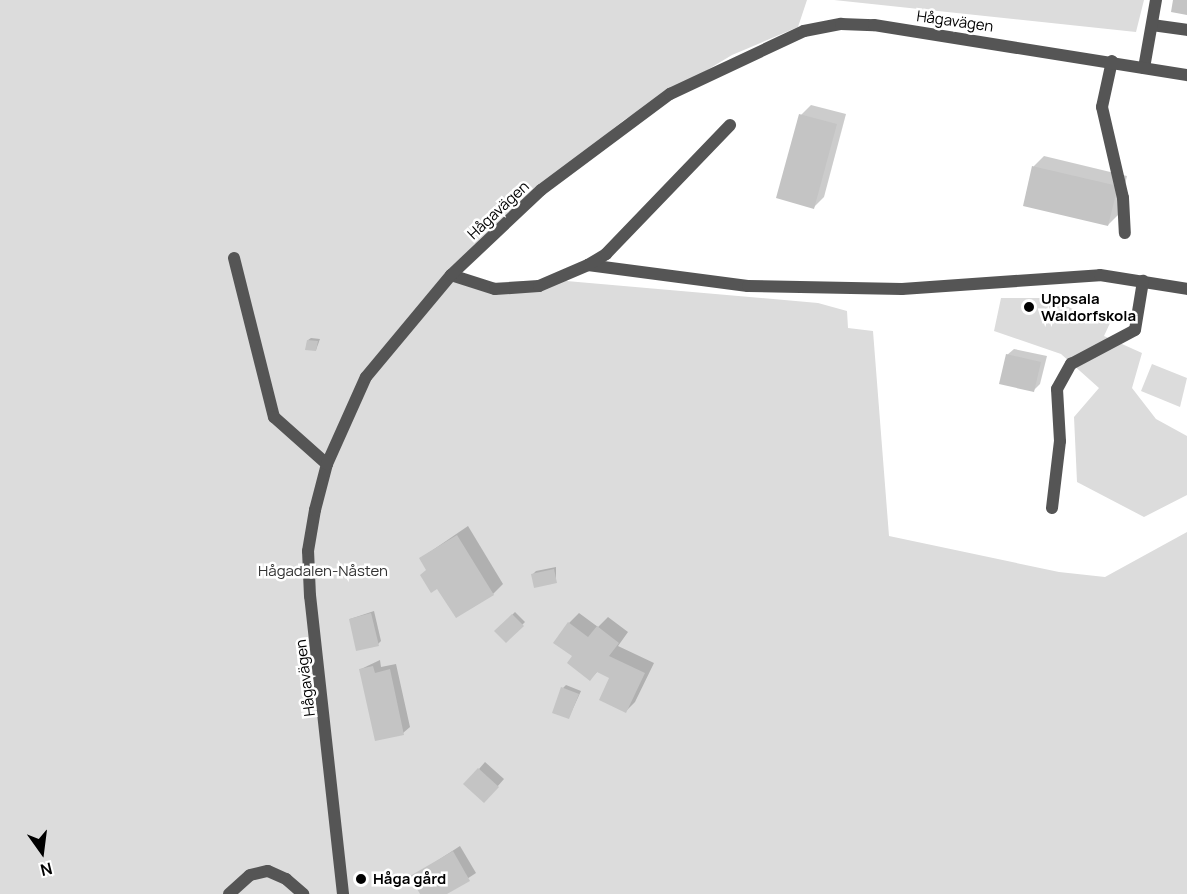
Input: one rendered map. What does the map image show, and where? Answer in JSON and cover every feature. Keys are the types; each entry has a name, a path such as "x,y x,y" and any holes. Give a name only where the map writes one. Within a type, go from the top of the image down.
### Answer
{"street":[{"path":"1144,68 1156,0"},
{"name":"Hågavägen","path":"343,894 308,551 327,464 366,377 451,274 541,190 669,94 804,32 841,24 874,25 1112,61 1187,75"},
{"path":"1152,25 1187,30"},
{"path":"1112,61 1102,107 1123,198 1125,233"},
{"path":"451,274 495,289 539,286 588,266 614,247 730,125"},
{"path":"234,258 274,417 327,464"},
{"path":"588,266 748,286 902,289 1100,275 1187,289"},
{"path":"1052,508 1060,441 1057,389 1071,364 1135,330 1143,281"},
{"path":"229,894 250,875 268,871 286,879 303,894"}],"green space":[{"name":"Hågadalen-Nåsten","path":"0,0 807,0 798,27 732,55 624,120 501,220 455,275 479,283 555,280 818,303 847,311 848,328 873,331 889,536 1059,572 1105,577 1187,532 1187,894 0,894"},
{"path":"834,0 1144,0 1136,32"},
{"path":"1001,298 1045,298 1110,323 1104,336 1142,353 1132,388 1156,419 1187,436 1187,495 1144,517 1077,482 1074,417 1099,388 1061,354 994,331"},
{"path":"1152,364 1187,378 1180,407 1141,391"}],"building":[{"path":"1173,0 1187,0 1187,15 1171,12"},
{"path":"799,114 837,124 814,209 776,198"},
{"path":"1032,166 1118,186 1108,226 1023,206"},
{"path":"307,340 318,341 316,351 305,350"},
{"path":"1006,354 1041,362 1034,392 999,384"},
{"path":"457,535 494,595 456,618 437,589 431,593 420,575 426,570 419,558"},
{"path":"554,569 557,583 534,588 531,574"},
{"path":"371,613 379,646 356,651 349,619"},
{"path":"512,614 524,626 506,643 494,631"},
{"path":"568,622 588,637 597,626 619,643 609,656 645,673 626,713 599,700 609,678 597,672 590,681 567,663 572,656 553,643"},
{"path":"373,666 375,673 390,669 404,735 375,741 359,669"},
{"path":"561,687 579,694 569,719 552,713"},
{"path":"478,768 499,787 484,803 463,784"},
{"path":"453,851 470,881 447,894 420,894 410,876"}],"place":[{"name":"Uppsala Waldorfskola","path":"1029,307"},
{"name":"Håga gård","path":"361,879"}]}
